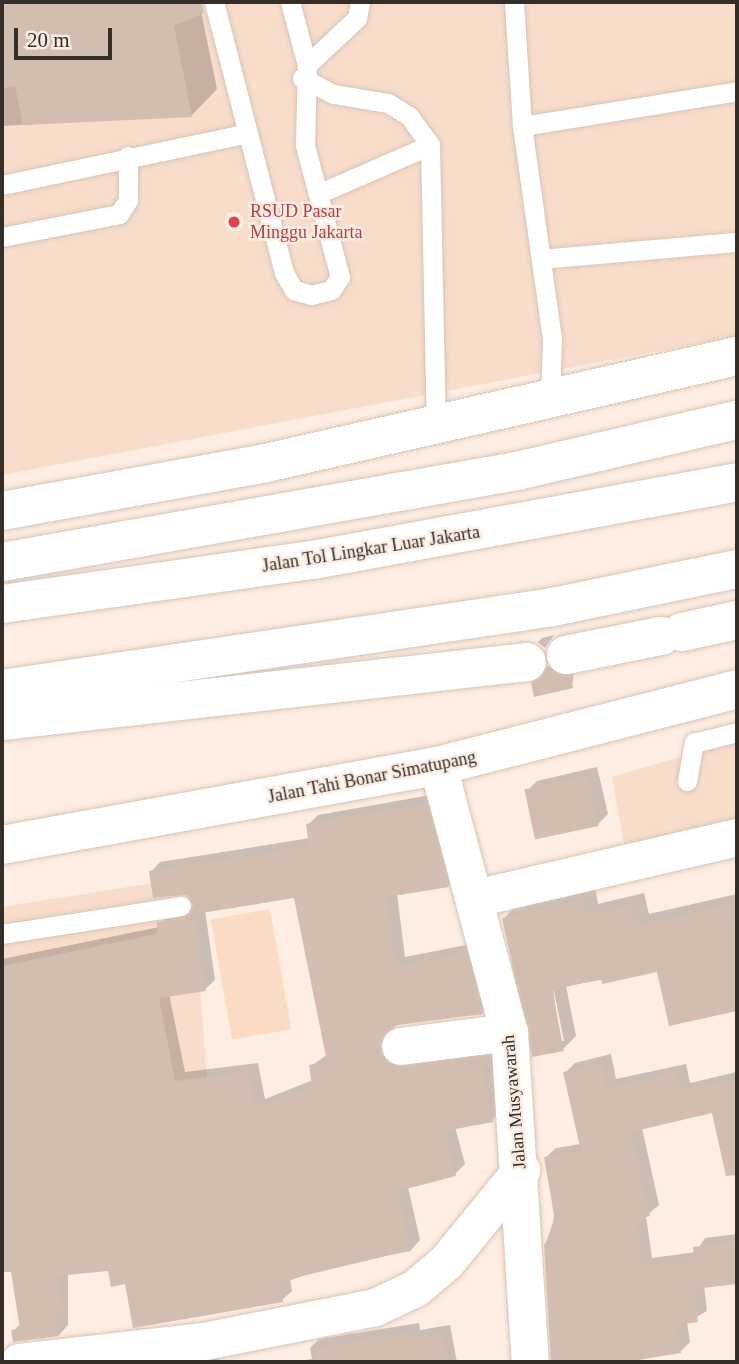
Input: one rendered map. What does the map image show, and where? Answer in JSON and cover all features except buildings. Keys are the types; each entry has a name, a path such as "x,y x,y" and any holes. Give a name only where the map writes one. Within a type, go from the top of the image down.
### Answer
{"highway":[{"path":"2,511 436,427 737,356"},
{"path":"2,562 517,471 737,420"},
{"name":"Jalan Tol Lingkar Luar Jakarta","path":"2,604 341,555 737,482"},
{"path":"2,688 553,607 737,569"},
{"path":"566,655 737,620"},
{"path":"2,721 527,662"},
{"name":"Jalan Tahi Bonar Simatupang","path":"2,845 438,766 737,689"}],"street":[{"name":"Jalan Musyawarah","path":"438,766 509,1032 521,1170 530,1362"},
{"path":"475,898 737,837"},
{"path":"400,1046 509,1032"},
{"path":"19,1362 204,1341 375,1307 415,1288 446,1262 521,1170"}],"lane":[{"path":"214,2 244,134 284,273 294,290 311,295 331,290 340,277 320,193 305,145 305,72 290,2"},
{"path":"305,72 357,18 360,2"},
{"path":"514,2 522,126 552,339 550,400"},
{"path":"305,72 334,94 388,103 409,116 430,145 436,427"},
{"path":"522,126 737,91"},
{"path":"2,185 128,156 244,134"},
{"path":"320,193 430,145"},
{"path":"2,237 119,214 128,200 128,156"},
{"path":"541,259 737,242"},
{"path":"687,781 694,743 737,732"},
{"path":"2,934 181,906"}],"shaded area":[{"path":"2,2 737,2 737,336 2,475"},
{"path":"737,740 737,835 627,861 612,777"},
{"path":"191,877 208,1088 2,1116 2,907"},
{"path":"270,909 291,1029 232,1040 211,919"}],"place":[{"name":"RSUD Pasar Minggu Jakarta","path":"234,222"}]}
